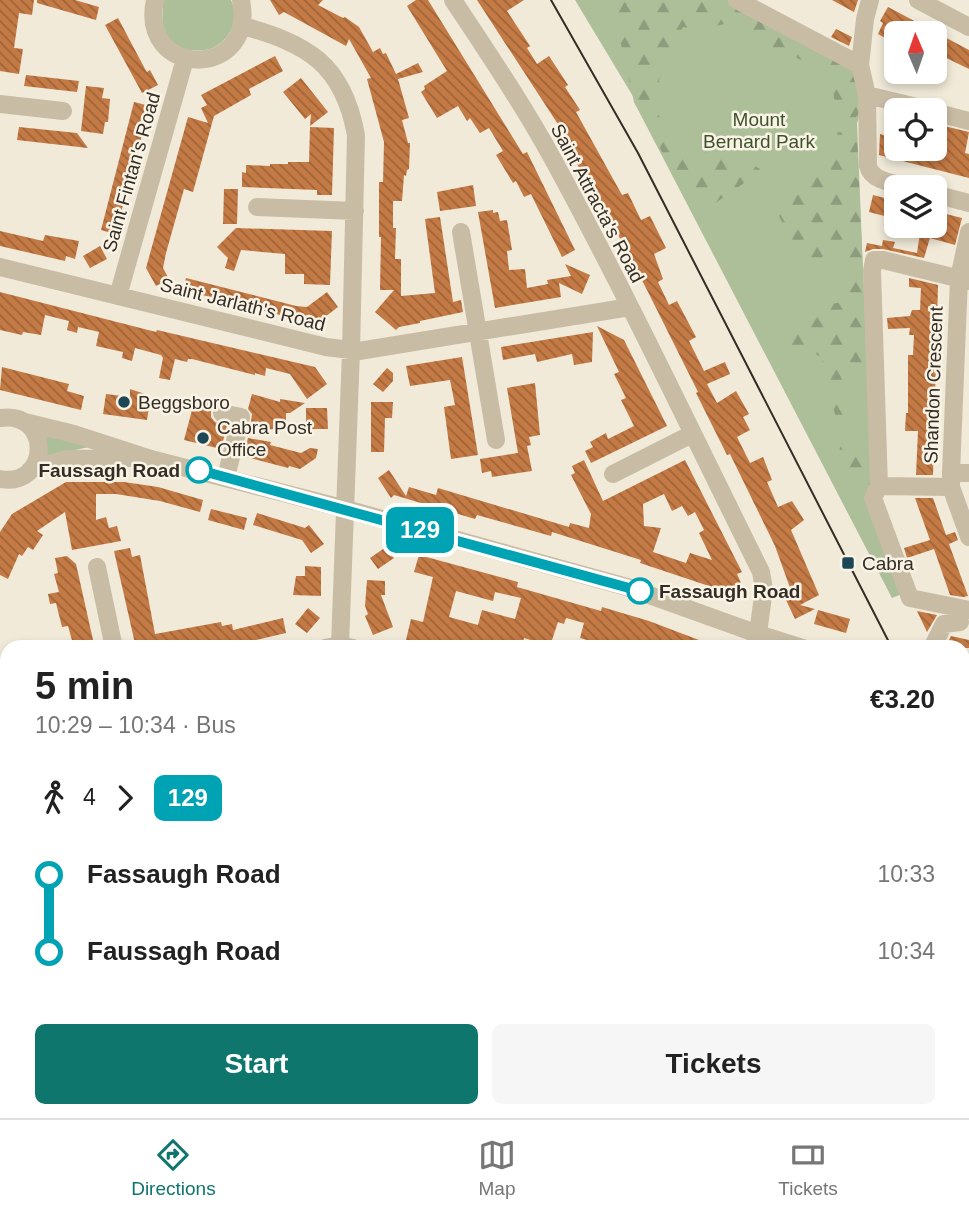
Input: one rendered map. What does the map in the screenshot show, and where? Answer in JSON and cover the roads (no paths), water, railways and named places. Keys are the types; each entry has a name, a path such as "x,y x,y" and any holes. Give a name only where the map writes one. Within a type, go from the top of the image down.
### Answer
{"street":[{"path":"155,0 152,13 158,35 172,53 184,59 200,61 227,51 236,40 243,26 242,0"},
{"name":"Saint Attracta's Road","path":"453,0 554,162 630,307 761,572 764,589 757,640"},
{"path":"737,0 860,65"},
{"path":"870,0 860,65 867,96 868,166 870,173 884,180"},
{"path":"918,0 969,27"},
{"path":"243,26 279,36 309,51 332,74 352,115 356,135 340,640"},
{"name":"Saint Fintan's Road","path":"118,296 184,59"},
{"path":"867,96 884,100"},
{"path":"0,104 63,111"},
{"path":"947,115 969,121"},
{"path":"947,197 969,203"},
{"path":"257,207 355,211"},
{"path":"461,232 496,440"},
{"name":"Shandon Crescent","path":"969,232 964,280 957,477 969,537"},
{"path":"964,280 883,260 874,260 872,271 879,486 873,498 910,598 965,616"},
{"name":"Saint Jarlath's Road","path":"0,267 351,351 630,307"},
{"path":"222,412 241,418 226,477"},
{"path":"0,418 10,417 74,434 151,459 346,509 627,587 755,640"},
{"path":"25,422 32,429 39,446 36,463 30,470"},
{"path":"613,474 692,434"},
{"path":"0,494 6,479 66,459 151,459"},
{"path":"879,486 957,477"},
{"path":"97,567 112,640"},
{"path":"936,640 944,624 965,616"},
{"path":"517,1118 534,1118"}],"tram line":[{"path":"551,0 638,153 888,640"}],"place":[{"name":"Beggsboro","path":"124,402"},
{"name":"Cabra Post Office","path":"203,438"},
{"name":"Faussagh Road","path":"199,470"},
{"name":"Cabra","path":"848,563"},
{"name":"Fassaugh Road","path":"640,591"}],"park label":[{"name":"Mount Bernard Park","path":"759,130"}]}
